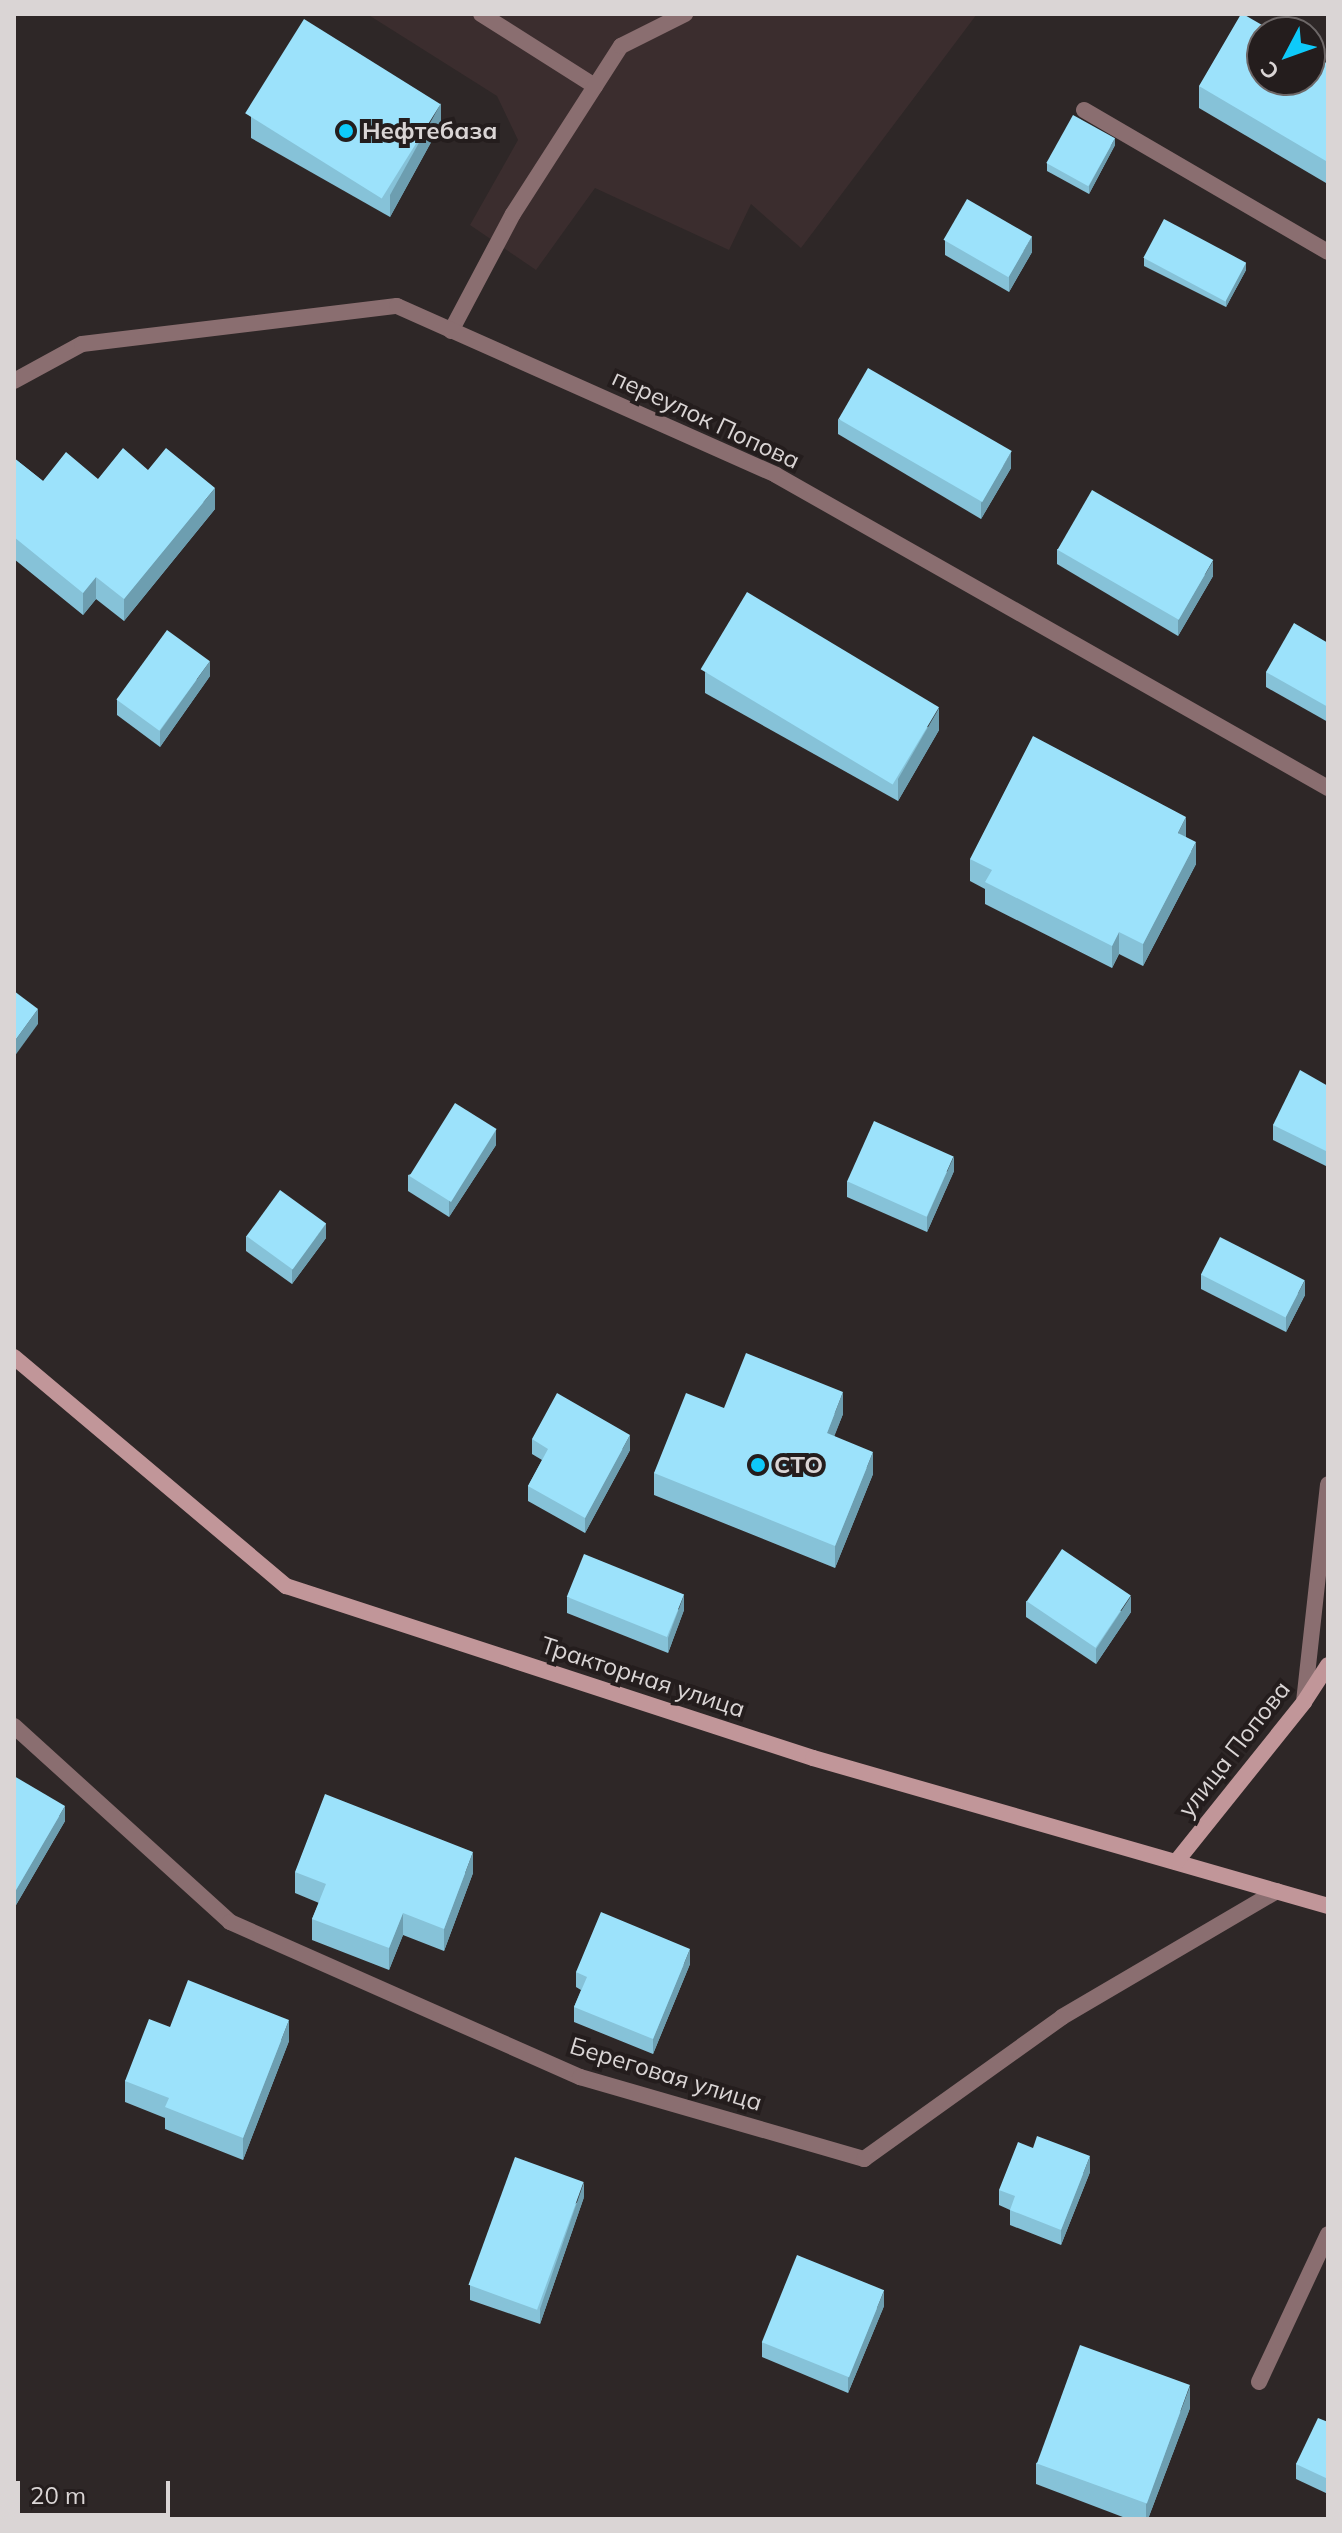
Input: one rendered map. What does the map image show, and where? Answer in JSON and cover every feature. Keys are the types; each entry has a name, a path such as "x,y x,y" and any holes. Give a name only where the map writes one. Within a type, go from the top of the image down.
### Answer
{"street":[{"path":"481,14 595,86"},
{"path":"451,331 513,214 621,46 685,14"},
{"path":"1084,110 1328,252"},
{"name":"переулок Попова","path":"14,381 82,344 397,306 776,475 1328,788"},
{"name":"Тракторная улица","path":"14,1357 286,1586 813,1758 1328,1906"},
{"path":"1304,1702 1328,1484"},
{"name":"улица Попова","path":"1176,1862 1304,1702 1328,1665"},
{"name":"Береговая улица","path":"14,1726 230,1922 580,2077 864,2159 1062,2017 1277,1891"},
{"path":"1259,2382 1328,2234"}],"shaded area":[{"path":"367,14 977,14 801,248 751,204 729,250 595,188 536,270 470,225 518,140 497,96"}],"building":[{"path":"1243,14 1246,16 1246,96 1326,96 1328,64 1328,158 1326,161 1199,86"},
{"name":"Нефтебаза","path":"304,19 441,104 382,198 245,113"},
{"path":"1073,115 1115,138 1088,186 1046,163"},
{"path":"967,199 1032,236 1008,277 944,240"},
{"path":"1164,219 1246,263 1225,302 1143,258"},
{"path":"868,368 1012,451 982,502 838,419"},
{"path":"123,448 148,470 166,448 215,488 124,599 96,577 83,593 14,537 14,458 43,481 66,452 98,479"},
{"path":"1092,490 1213,560 1179,620 1058,550"},
{"path":"747,592 939,707 893,785 701,669"},
{"path":"1294,623 1328,643 1328,707 1266,672"},
{"path":"167,630 210,661 159,731 116,700"},
{"path":"1033,736 1186,817 1178,833 1196,842 1143,944 1119,932 1112,946 985,882 992,870 970,859"},
{"path":"14,991 38,1009 14,1042"},
{"path":"1300,1070 1328,1086 1328,1152 1273,1125"},
{"path":"455,1103 497,1129 451,1202 409,1176"},
{"path":"874,1121 953,1156 927,1217 847,1181"},
{"path":"280,1190 326,1224 293,1270 246,1236"},
{"path":"1220,1237 1305,1280 1286,1318 1201,1274"},
{"name":"СТО","path":"746,1353 843,1392 827,1433 873,1452 835,1546 654,1473 686,1393 724,1408"},
{"path":"557,1393 630,1435 585,1518 528,1486 548,1449 532,1439"},
{"path":"1062,1549 1131,1595 1096,1648 1027,1601"},
{"path":"584,1554 684,1594 667,1637 567,1597"},
{"path":"14,1776 65,1806 16,1890 14,1889"},
{"path":"325,1794 473,1852 444,1929 403,1913 389,1948 312,1919 326,1884 295,1872"},
{"path":"601,1912 690,1949 653,2039 574,2007 587,1977 576,1972"},
{"path":"188,1980 289,2020 243,2138 165,2107 169,2098 125,2081 149,2019 170,2027"},
{"path":"1037,2136 1090,2156 1061,2230 1010,2210 1015,2196 999,2190 1018,2142 1033,2148"},
{"path":"515,2157 584,2182 537,2310 468,2285"},
{"path":"797,2255 884,2290 849,2377 762,2342"},
{"path":"1080,2345 1190,2385 1147,2503 1037,2463"},
{"path":"1318,2418 1328,2422 1328,2479 1296,2464"}],"place":[{"name":"Нефтебаза","path":"346,131"},
{"name":"СТО","path":"758,1465"}]}
